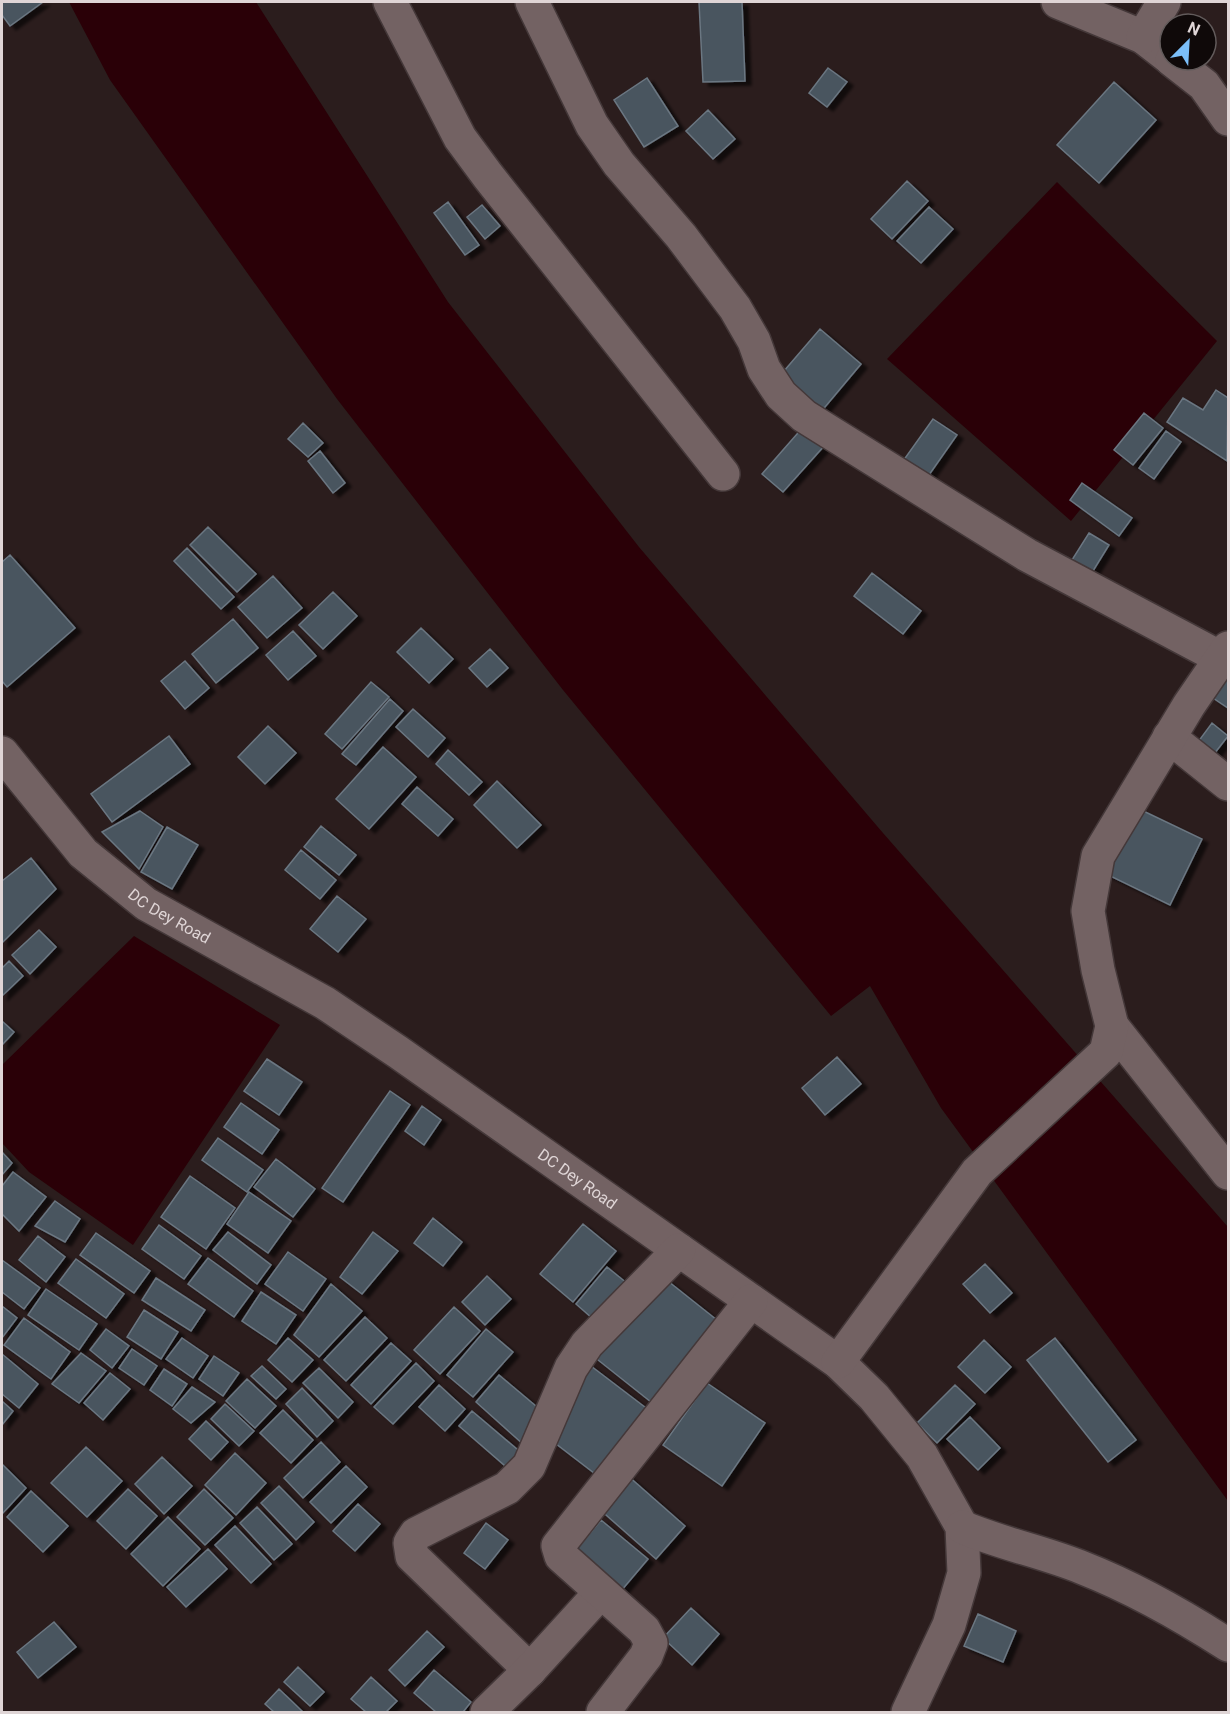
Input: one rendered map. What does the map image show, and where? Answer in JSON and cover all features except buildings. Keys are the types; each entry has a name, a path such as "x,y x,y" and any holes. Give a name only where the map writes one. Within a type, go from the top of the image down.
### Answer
{"street":[{"path":"390,2 460,138 723,474"},
{"path":"532,2 592,126 619,164 681,236 735,308 754,341 764,369 781,394 796,409 1027,555 1225,653 1170,737 1098,856 1088,911 1109,1039 1228,1173"},
{"path":"1058,2 1143,37 1158,49"},
{"path":"1143,37 1164,2"},
{"path":"1188,72 1204,85 1228,118"},
{"path":"1170,737 1228,784"},
{"name":"DC Dey Road","path":"2,753 83,853 146,904 325,1003 475,1104 838,1362 874,1397 922,1456 962,1527 964,1573 949,1625 908,1713"},
{"path":"838,1362 920,1246 977,1172 1109,1039"},
{"path":"530,1670 412,1556 410,1543 416,1534 507,1488 530,1466 571,1368 587,1344 679,1250"},
{"path":"603,1713 646,1656 651,1643 644,1630 561,1556 558,1546 751,1301"},
{"path":"962,1527 992,1540 1083,1567 1142,1595 1228,1645"},
{"path":"487,1713 602,1592"}],"shaded area":[{"path":"69,2 256,2 448,302 639,547 883,833 1228,1227 1228,1501 941,1108 870,986 831,1016 563,690 337,399 110,80"},
{"path":"1057,182 1217,341 1071,521 887,359"},
{"path":"134,936 280,1025 133,1245 29,1172 2,1143 2,1065"}]}
